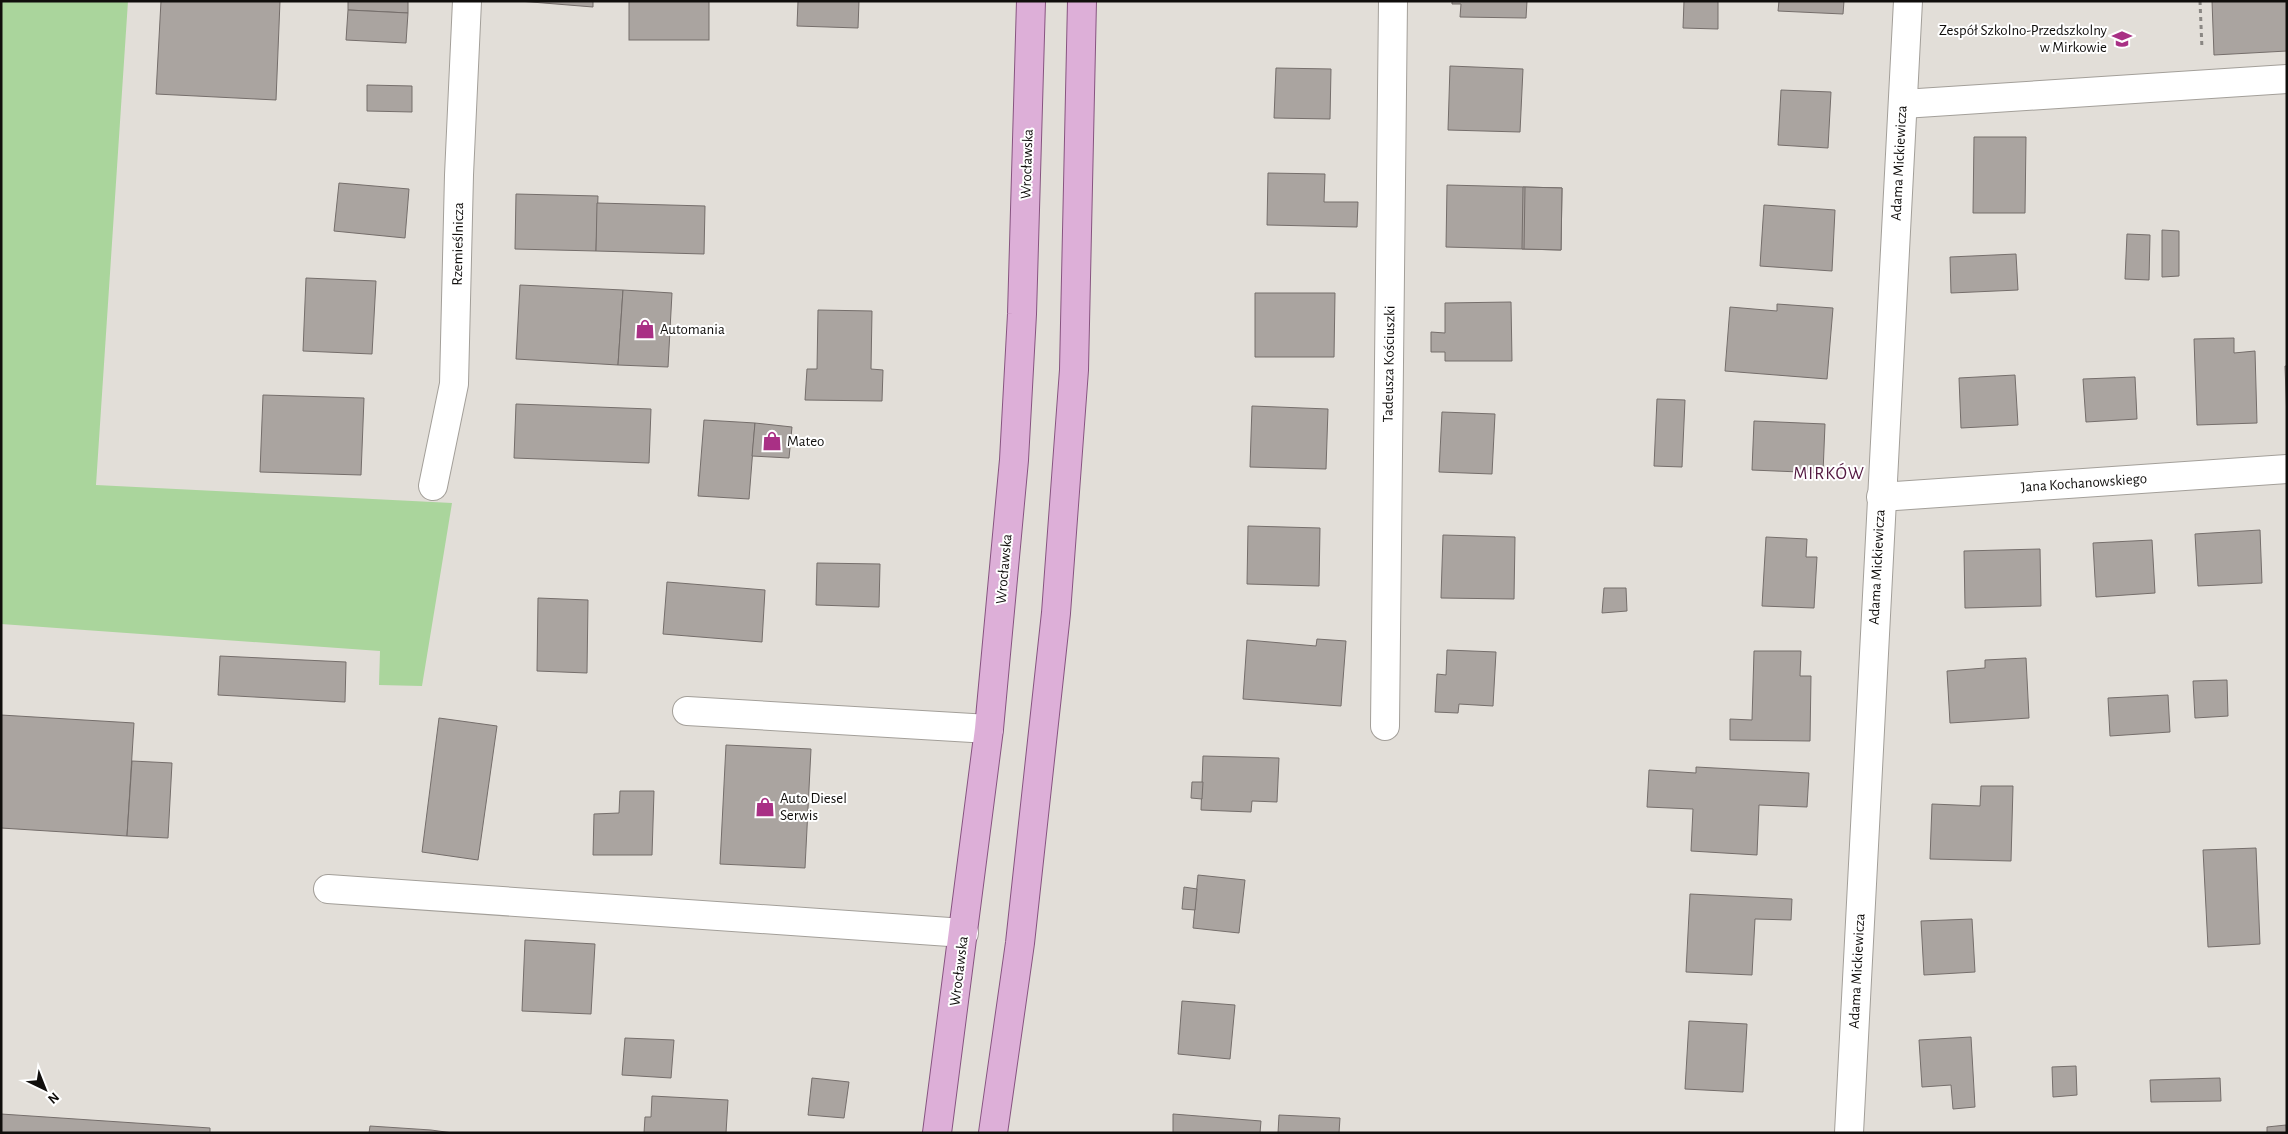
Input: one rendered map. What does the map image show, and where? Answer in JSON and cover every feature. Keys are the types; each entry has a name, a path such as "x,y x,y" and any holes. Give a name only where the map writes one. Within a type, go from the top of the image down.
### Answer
{"main road":[{"name":"Wrocławska","path":"937,1133 989,729 1014,460 1022,304 1031,1"},
{"path":"993,1133 1020,943 1056,613 1074,370 1082,1"}],"street":[{"name":"Rzemieślnicza","path":"433,486 454,384 459,175 467,1"},
{"name":"Tadeusza Kościuszki","path":"1385,726 1393,1"},
{"name":"Adama Mickiewicza","path":"1849,1133 1908,1"},
{"path":"1902,104 2204,82 2287,78"},
{"name":"Jana Kochanowskiego","path":"1881,497 2287,469"},
{"path":"687,711 989,729"},
{"path":"328,889 964,933"}],"path":[{"path":"2200,1 2204,82"}],"green space":[{"path":"1,1 128,1 96,485 452,503 422,686 379,685 380,651 1,624"}],"building":[{"path":"161,1 280,1 276,100 156,94"},
{"path":"348,1 408,1 408,13 348,10"},
{"path":"519,1 593,1 593,7"},
{"path":"629,1 709,1 709,40 629,40"},
{"path":"798,1 859,1 858,28 797,26"},
{"path":"1452,1 1527,1 1526,18 1460,17 1461,4 1452,4"},
{"path":"1684,1 1718,1 1718,29 1683,28"},
{"path":"1779,1 1844,1 1843,14 1778,11"},
{"path":"2212,1 2287,1 2287,51 2214,55"},
{"path":"348,10 408,13 406,43 346,40"},
{"path":"1450,66 1523,69 1520,132 1448,130"},
{"path":"1276,68 1331,69 1330,119 1274,118"},
{"path":"367,85 412,86 412,112 367,111"},
{"path":"1781,90 1831,92 1828,148 1778,145"},
{"path":"1974,137 2026,137 2025,213 1973,213"},
{"path":"1268,173 1325,174 1324,202 1358,202 1357,227 1267,225"},
{"path":"339,183 409,189 405,238 334,231"},
{"path":"1447,185 1525,187 1524,249 1446,247"},
{"path":"1523,187 1562,188 1561,250 1522,249"},
{"path":"1525,187 1562,188 1561,250 1524,249"},
{"path":"516,194 598,196 596,251 515,249"},
{"path":"597,203 705,206 704,254 596,251"},
{"path":"1764,205 1835,210 1832,271 1760,266"},
{"path":"2162,230 2179,231 2179,276 2162,277"},
{"path":"2127,234 2150,235 2149,280 2125,279"},
{"path":"2016,254 2018,290 1951,293 1950,257"},
{"path":"306,278 376,281 372,354 303,351"},
{"path":"520,285 623,290 618,365 516,359"},
{"name":"Automania","path":"623,290 672,293 668,367 618,365"},
{"path":"1255,293 1335,293 1334,357 1255,357"},
{"path":"1511,302 1512,361 1445,361 1445,352 1431,352 1431,332 1445,333 1445,303"},
{"path":"1777,304 1833,308 1827,379 1725,371 1730,307 1777,311"},
{"path":"818,310 872,311 871,369 883,370 882,401 805,400 807,369 817,369"},
{"path":"2234,338 2234,353 2255,351 2257,423 2197,425 2194,339"},
{"path":"2285,366 2287,366 2287,420"},
{"path":"2015,375 2018,425 1961,428 1959,378"},
{"path":"2135,377 2137,419 2086,422 2083,379"},
{"path":"263,395 364,398 361,475 260,472"},
{"path":"1657,399 1685,400 1682,467 1654,466"},
{"path":"516,404 651,409 649,463 514,458"},
{"path":"1252,406 1328,409 1326,469 1250,467"},
{"path":"1442,412 1495,414 1492,474 1439,472"},
{"path":"704,420 755,423 749,499 698,496"},
{"path":"1754,421 1825,424 1823,473 1752,470"},
{"name":"Mateo","path":"755,423 792,427 789,458 752,456"},
{"path":"1248,526 1320,528 1319,586 1247,584"},
{"path":"2260,530 2262,583 2198,586 2195,534"},
{"path":"1443,535 1515,537 1514,599 1441,598"},
{"path":"1766,537 1807,539 1806,557 1817,557 1814,608 1762,606"},
{"path":"2152,540 2155,593 2096,597 2093,543"},
{"path":"2040,549 2041,606 1965,608 1964,551"},
{"path":"817,563 880,564 879,607 816,605"},
{"path":"667,582 765,590 762,642 663,634"},
{"path":"1604,588 1626,588 1627,611 1602,613"},
{"path":"538,598 588,600 587,673 537,671"},
{"path":"1317,639 1346,641 1341,706 1243,699 1247,640 1316,646"},
{"path":"1447,650 1496,652 1493,706 1459,704 1458,713 1435,712 1437,674 1446,675"},
{"path":"1754,651 1801,651 1800,676 1811,676 1810,741 1730,740 1730,719 1752,720"},
{"path":"220,656 346,662 345,702 218,695"},
{"path":"2026,658 2029,718 1950,723 1947,671 1985,668 1985,660"},
{"path":"2227,680 2228,716 2195,718 2193,681"},
{"path":"2168,695 2170,732 2110,736 2108,698"},
{"path":"1,715 134,723 127,836 1,828"},
{"path":"439,718 497,726 478,860 422,852"},
{"name":"Auto Diesel Serwis","path":"726,745 811,749 805,868 720,864"},
{"path":"1203,756 1279,758 1277,802 1252,801 1251,812 1201,810"},
{"path":"132,761 172,763 168,838 127,836"},
{"path":"1696,767 1809,773 1807,807 1759,805 1757,855 1691,851 1693,809 1647,807 1649,770 1696,773"},
{"path":"1192,782 1203,782 1202,799 1191,798"},
{"path":"1981,786 2013,786 2011,861 1930,859 1932,804 1980,806"},
{"path":"620,791 654,791 652,855 593,855 594,814 619,813"},
{"path":"2256,848 2260,944 2208,947 2203,850"},
{"path":"1198,875 1245,880 1239,933 1193,928"},
{"path":"1184,887 1197,889 1195,910 1182,909"},
{"path":"1690,894 1792,899 1791,920 1755,919 1752,975 1686,972"},
{"path":"1972,919 1975,972 1924,975 1921,921"},
{"path":"525,940 595,944 591,1014 522,1011"},
{"path":"1182,1001 1235,1005 1230,1059 1178,1054"},
{"path":"1689,1021 1747,1024 1743,1092 1685,1089"},
{"path":"1971,1037 1975,1107 1953,1109 1951,1085 1922,1087 1919,1040"},
{"path":"625,1038 674,1040 671,1078 622,1075"},
{"path":"2076,1066 2077,1095 2053,1097 2052,1067"},
{"path":"812,1078 849,1082 844,1118 808,1115"},
{"path":"2220,1078 2221,1101 2151,1102 2150,1080"},
{"path":"652,1096 728,1100 726,1133 644,1133 645,1117 651,1117"},
{"path":"1,1114 210,1128 210,1133 1,1133"},
{"path":"1173,1114 1261,1121 1260,1133 1173,1133"},
{"path":"1279,1115 1340,1118 1339,1133 1278,1133"},
{"path":"2286,1125 2287,1133 2267,1133 2267,1127"},
{"path":"370,1126 431,1130 453,1133 369,1133"}],"place":[{"name":"Zespół Szkolno-Przedszkolny w Mirkowie","path":"2122,39"},
{"name":"Automania","path":"645,329"},
{"name":"Mateo","path":"772,441"},
{"name":"Auto Diesel Serwis","path":"765,807"}],"district":[{"name":"MIRKÓW","path":"1829,474"}]}
